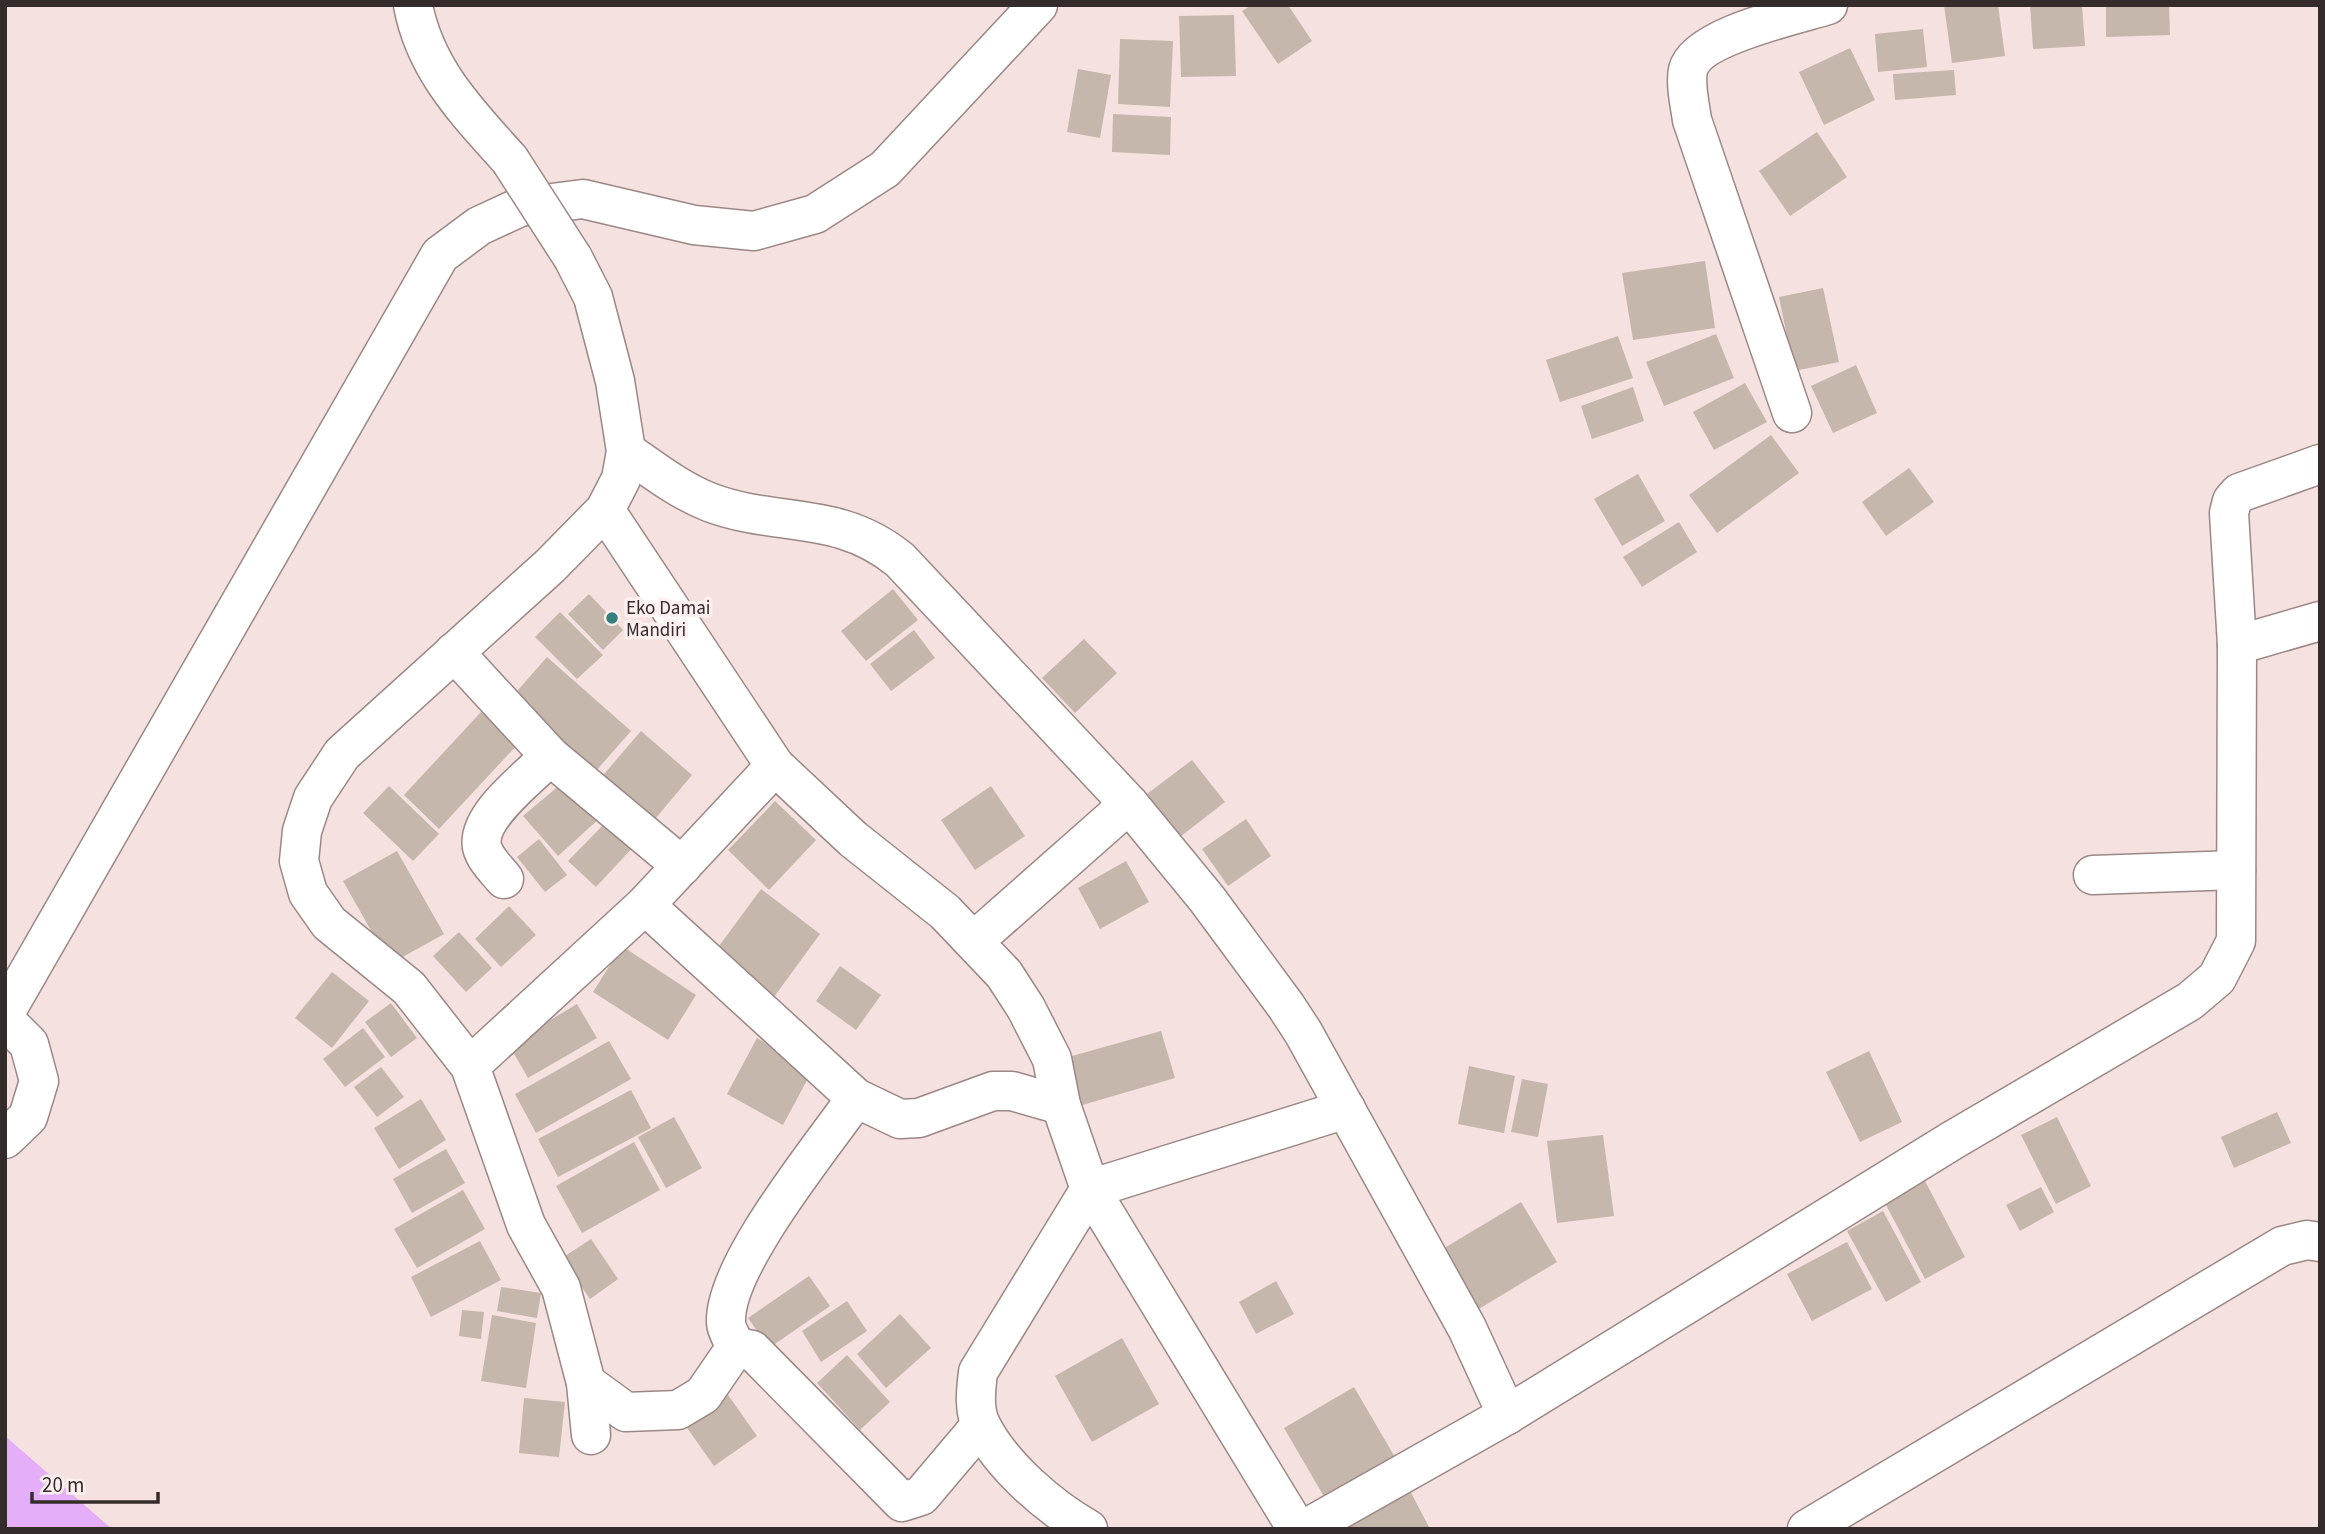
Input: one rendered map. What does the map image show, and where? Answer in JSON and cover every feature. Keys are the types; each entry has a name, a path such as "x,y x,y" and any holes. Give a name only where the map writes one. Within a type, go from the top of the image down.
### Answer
{"street":[{"path":"413,5 418,33 429,60 462,106 510,160 573,258 593,298 615,381 626,451 621,479 604,510 550,566 342,754 313,798 302,831 299,861 308,893 329,923 409,988 470,1066 526,1225 561,1288 586,1383 591,1435"},
{"path":"5,1013 440,255 479,226 520,207 583,199 694,225 754,231 815,214 885,169 1038,5"},
{"path":"1792,413 1692,120 1688,69 1699,52 1721,39 1828,5"},
{"path":"626,451 672,482 708,501 740,511 823,523 879,542 900,560 1129,804 1207,900 1286,1006 1467,1328 1507,1415"},
{"path":"1305,1529 1507,1415 1953,1140 2190,1001 2217,978 2236,941 2237,645 2229,513 2232,501 2250,488 2320,464"},
{"path":"604,510 775,766 853,839 945,912 975,940 1004,974 1026,1008 1052,1059 1061,1105 1090,1189 1297,1529"},
{"path":"2237,645 2320,621"},
{"path":"454,652 550,756 682,866"},
{"path":"504,879 482,849 481,832 498,807 550,756"},
{"path":"470,1066 645,905 775,766"},
{"path":"975,940 1129,804"},
{"path":"2093,875 2236,870"},
{"path":"645,905 856,1098 900,1119 919,1118 993,1091 1012,1091 1061,1105"},
{"path":"5,1020 29,1044 39,1081 28,1117 5,1139"},
{"path":"736,1347 726,1325 727,1309 750,1250 856,1098"},
{"path":"1088,1529 1035,1492 981,1425 975,1401 978,1372 1090,1189 1346,1109"},
{"path":"1807,1529 2282,1246 2307,1240 2320,1242"},
{"path":"586,1383 626,1412 678,1410 703,1395 736,1347"},
{"path":"736,1347 752,1350 902,1502 921,1496 981,1425"}],"shaded area":[{"path":"5,1436 112,1529 5,1529"}],"building":[{"path":"1252,5 1288,5 1312,41 1278,64 1242,11"},
{"path":"1944,5 1998,5 2005,56 1952,63"},
{"path":"2030,5 2082,5 2085,46 2033,49"},
{"path":"2106,5 2169,5 2170,35 2106,37"},
{"path":"1234,15 1236,76 1181,77 1179,16"},
{"path":"1923,29 1927,67 1878,72 1875,34"},
{"path":"1120,39 1173,41 1170,107 1118,104"},
{"path":"1850,48 1875,100 1824,125 1799,72"},
{"path":"1078,69 1111,75 1100,138 1067,132"},
{"path":"1954,70 1956,95 1895,100 1893,74"},
{"path":"1113,114 1171,117 1170,155 1112,152"},
{"path":"1817,132 1847,177 1790,216 1759,171"},
{"path":"1705,261 1715,328 1633,340 1622,273"},
{"path":"1823,288 1839,362 1794,371 1779,297"},
{"path":"1716,334 1734,378 1664,406 1646,362"},
{"path":"1618,336 1633,378 1560,402 1546,360"},
{"path":"1856,365 1877,413 1833,433 1811,386"},
{"path":"1745,383 1767,422 1714,450 1693,412"},
{"path":"1633,387 1644,421 1592,439 1581,406"},
{"path":"1771,435 1799,473 1717,533 1689,495"},
{"path":"1909,468 1934,502 1886,536 1862,502"},
{"path":"1638,474 1665,521 1622,546 1594,499"},
{"path":"1679,522 1697,552 1642,587 1623,557"},
{"path":"893,589 918,620 866,661 841,631"},
{"path":"589,594 623,630 603,650 568,614"},
{"path":"560,612 603,655 577,679 535,637"},
{"path":"914,630 935,658 891,691 870,664"},
{"path":"1084,639 1117,673 1075,713 1042,678"},
{"path":"547,657 631,731 595,772 511,698"},
{"path":"481,712 517,745 439,829 404,795"},
{"path":"641,731 692,775 645,831 593,787"},
{"path":"1192,760 1225,802 1176,840 1143,797"},
{"path":"568,778 601,817 558,856 523,816"},
{"path":"389,786 439,834 413,861 363,813"},
{"path":"991,786 1025,836 975,870 941,820"},
{"path":"775,801 816,840 769,890 728,850"},
{"path":"609,819 635,845 596,887 568,861"},
{"path":"1246,819 1271,856 1228,886 1202,849"},
{"path":"539,839 567,875 545,892 517,857"},
{"path":"397,851 444,934 390,964 343,881"},
{"path":"1126,861 1149,902 1100,929 1078,888"},
{"path":"761,889 820,934 774,997 714,953"},
{"path":"509,906 536,935 501,967 475,939"},
{"path":"459,932 492,968 466,992 433,956"},
{"path":"622,946 696,995 668,1040 593,992"},
{"path":"840,966 881,995 856,1030 816,1001"},
{"path":"332,972 369,1001 332,1048 295,1018"},
{"path":"391,1003 417,1038 391,1057 365,1022"},
{"path":"577,1004 597,1038 528,1078 509,1045"},
{"path":"363,1028 385,1057 345,1087 323,1059"},
{"path":"1161,1031 1175,1078 1079,1106 1065,1058"},
{"path":"757,1038 813,1069 783,1125 727,1094"},
{"path":"609,1041 631,1079 536,1133 515,1094"},
{"path":"1869,1051 1902,1122 1860,1142 1826,1072"},
{"path":"1469,1066 1515,1076 1504,1133 1458,1124"},
{"path":"381,1067 404,1097 377,1117 354,1087"},
{"path":"1522,1079 1548,1084 1538,1137 1511,1132"},
{"path":"631,1090 651,1128 558,1177 538,1139"},
{"path":"421,1099 446,1140 399,1169 374,1128"},
{"path":"2277,1112 2291,1143 2234,1168 2221,1137"},
{"path":"674,1117 702,1168 666,1188 638,1137"},
{"path":"2057,1117 2091,1186 2056,1204 2021,1135"},
{"path":"1603,1135 1614,1216 1557,1223 1547,1141"},
{"path":"634,1142 660,1190 582,1233 556,1186"},
{"path":"446,1149 465,1183 412,1213 393,1179"},
{"path":"1925,1181 1965,1257 1925,1279 1885,1203"},
{"path":"2041,1187 2054,1212 2020,1231 2006,1205"},
{"path":"463,1190 485,1229 417,1268 394,1229"},
{"path":"1521,1202 1557,1262 1477,1310 1441,1250"},
{"path":"1883,1211 1921,1282 1886,1302 1847,1231"},
{"path":"591,1239 618,1279 590,1299 562,1258"},
{"path":"480,1241 501,1280 431,1317 411,1277"},
{"path":"1847,1242 1872,1289 1812,1321 1787,1274"},
{"path":"809,1276 830,1306 769,1348 748,1318"},
{"path":"1276,1281 1294,1314 1256,1334 1239,1302"},
{"path":"501,1287 541,1293 537,1318 497,1311"},
{"path":"847,1301 867,1331 821,1362 802,1331"},
{"path":"462,1310 484,1312 481,1339 459,1336"},
{"path":"900,1314 931,1348 886,1388 857,1354"},
{"path":"492,1315 536,1323 526,1388 481,1381"},
{"path":"1122,1338 1159,1404 1092,1442 1055,1376"},
{"path":"847,1355 890,1402 860,1430 817,1383"},
{"path":"721,1385 757,1436 714,1466 678,1415"},
{"path":"1354,1387 1396,1459 1326,1500 1284,1428"},
{"path":"524,1398 565,1402 559,1457 519,1453"},
{"path":"1409,1489 1430,1529 1342,1529"}],"place":[{"name":"Eko Damai Mandiri","path":"612,618"}]}
